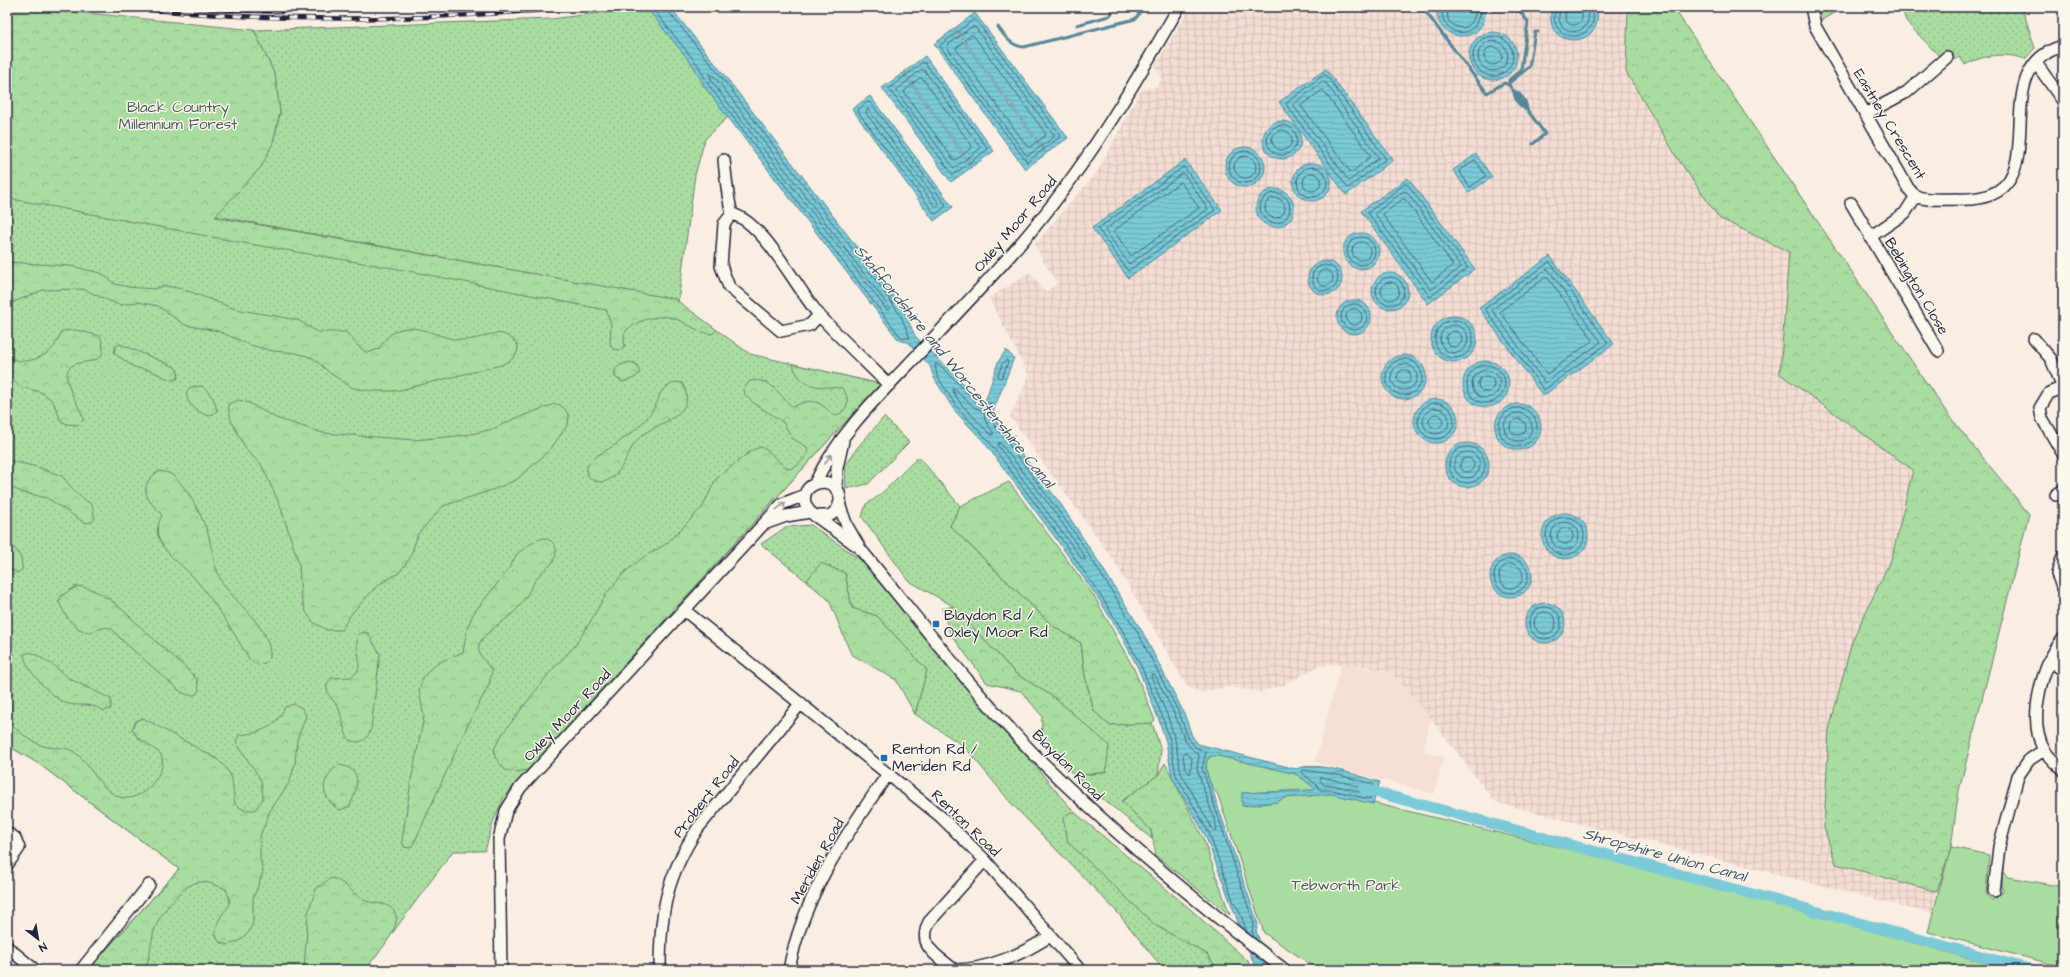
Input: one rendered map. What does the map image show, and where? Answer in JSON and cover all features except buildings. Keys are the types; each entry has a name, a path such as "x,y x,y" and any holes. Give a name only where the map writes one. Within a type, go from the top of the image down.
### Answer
{"street":[{"name":"Oxley Moor Road","path":"815,483 826,460 844,436 889,385 1021,243 1071,181 1104,134 1179,7"},
{"name":"Eastney Crescent","path":"1811,7 1815,26 1908,188 1916,196 1963,200 1986,198 2005,188 2018,175 2023,161 2025,88 2028,74 2036,63 2053,49 2063,46"},
{"path":"1865,114 1907,92 1947,57"},
{"path":"2036,63 2063,101"},
{"path":"724,160 731,178 728,197 732,214"},
{"name":"Bebington Close","path":"1870,236 1905,213 1916,196"},
{"name":"Bebington Close","path":"1851,203 1938,350"},
{"path":"732,214 740,216 764,239 819,315 889,385"},
{"path":"732,214 724,224 721,266 729,287 781,331 810,325 819,315"},
{"path":"2034,339 2051,359 2063,387 2049,393 2040,408 2042,418 2063,454"},
{"name":"Oxley Moor Road","path":"836,489 836,468 844,436"},
{"path":"826,482 836,489 840,497 840,504 834,513 829,516 812,514 805,504 805,495 810,486 815,483 826,482"},
{"name":"Oxley Moor Road","path":"501,970 499,839 506,811 520,788 782,504 805,495"},
{"name":"Blaydon Road","path":"840,504 847,526 861,550 971,683 1030,750 1111,827 1211,913 1285,970"},
{"name":"Oxley Moor Road","path":"762,525 786,516 812,514"},
{"name":"Blaydon Road","path":"812,514 861,550"},
{"path":"2063,556 2057,574 2063,588"},
{"name":"Renton Road","path":"684,610 940,816 985,860 1080,970"},
{"path":"2063,639 2050,660 2040,686 2038,711 2039,735 2044,750 2063,770"},
{"path":"2050,660 2063,670"},
{"name":"Probert Road","path":"660,970 661,925 664,904 673,873 684,849 698,828 801,704"},
{"path":"1994,891 1999,847 2018,776 2029,760 2044,750"},
{"name":"Meriden Road","path":"789,970 798,930 808,906 840,847 888,774"},
{"path":"7,865 19,848 11,836"},
{"path":"985,860 929,922 925,931 925,940 928,947 954,970 969,970 1021,953 1050,936"},
{"path":"81,970 149,886"},
{"path":"7,947 35,970"}],"shaded area":[{"path":"1190,7 1673,7 1923,377 1999,480 2028,513 1959,790 1951,847 1932,914 1495,802 1431,719 1391,672 1367,667 1329,664 1315,668 1284,685 1260,692 1229,687 1202,692 1193,690 1186,685 1113,559 1010,417 1029,376 989,298 1030,272 1045,292 1058,283 1044,263 1035,244 1097,172 1141,90 1156,87 1162,78 1155,66"},
{"path":"1341,664 1391,672 1431,719 1423,751 1444,757 1434,794 1315,762"}],"green space":[{"name":"Black Country Millennium Forest","path":"7,7 27,7 254,30 275,75 280,112 273,143 261,167 215,217 675,299 717,330 712,334 706,333 669,317 652,318 634,324 630,327 624,335 625,346 620,350 613,349 610,344 611,324 606,310 399,269 249,244 7,198"},
{"path":"646,7 695,67 704,86 728,117 705,139 695,175 678,302 750,354 880,384 504,797 493,822 485,851 453,851 365,970 87,970 179,869 39,764 7,745 7,187 666,298 215,216 273,143 280,113 275,75 254,30 551,19"},
{"path":"1628,7 1673,7 1948,415 2029,514 1959,790 1951,847 1937,892 1836,864 1824,828 1829,730 1852,641 1892,557 1913,470 1780,374 1789,252 1719,218 1678,159 1626,72"},
{"path":"1816,7 1837,7 1839,10 1820,21"},
{"path":"1901,7 2022,7 2035,48 2025,59 2002,55 1979,59 1965,65 1960,57 1947,64 1907,23"},
{"path":"7,262 70,266 101,273 115,284 129,287 153,289 165,286 183,289 235,309 298,320 317,332 346,332 358,346 367,353 379,349 394,332 409,328 457,340 473,339 499,333 511,338 518,345 518,349 514,358 501,365 396,391 373,391 353,388 331,374 313,358 296,353 273,351 250,345 218,331 185,325 158,306 138,302 119,305 83,289 43,290 14,302 7,303"},
{"path":"76,330 100,336 103,348 101,355 96,359 74,365 68,369 68,383 84,420 77,425 67,424 61,421 53,401 43,393 22,387 7,377 7,356 18,361 25,361 43,356 53,348 62,331"},
{"path":"120,344 175,367 179,374 177,379 171,380 151,371 134,367 114,353 116,346"},
{"path":"630,362 636,364 640,373 634,378 623,382 615,377 615,370 620,365"},
{"path":"793,364 880,384 528,770 516,772 505,770 495,757 494,749 503,733 550,672 574,647 606,594 625,572 645,556 666,544 703,506 716,479 752,450 761,447 765,449 781,464 789,469 797,466 808,454 807,447 792,438 783,422 755,404 745,395 744,388 750,381 758,380 769,384 793,407 804,402 812,401 823,406 836,416 844,410 847,404 847,396 842,388 812,385 800,378"},
{"path":"676,382 682,383 686,394 686,403 681,411 674,417 640,437 632,447 620,470 610,479 600,482 591,479 587,471 591,461 633,432 649,416 662,392"},
{"path":"202,386 212,397 217,411 209,416 195,409 188,401 187,392 190,387"},
{"path":"239,400 249,403 276,418 323,433 414,440 467,435 493,429 514,419 555,404 560,405 565,409 569,416 568,424 550,450 516,480 492,490 443,506 418,534 410,558 399,573 378,585 352,613 341,630 327,630 314,623 306,612 301,597 299,564 280,505 261,464 248,452 231,420 228,404"},
{"path":"884,417 909,442 868,484 846,489 845,466 857,448"},
{"path":"919,457 960,506 950,526 1053,626 1081,643 1085,676 1094,711 1109,725 1152,723 1161,750 1158,775 1122,801 1151,830 1152,839 1075,776 1106,772 1055,698 1015,673 953,606 909,581 862,517 866,504 887,489"},
{"path":"7,460 37,467 62,476 76,493 92,505 95,519 92,522 85,523 47,498 21,492 7,485"},
{"path":"160,471 169,473 175,477 187,492 199,512 207,530 214,563 222,582 255,620 266,638 270,658 265,663 256,664 250,660 210,598 191,574 167,552 158,538 159,522 162,515 150,502 147,496 146,487 150,479"},
{"path":"1009,482 1094,596 1134,669 1155,720 1152,723 1109,725 1094,711 1085,676 1081,643 1053,626 950,526 960,506"},
{"path":"811,525 861,560 1073,811 1063,818 1155,925 1207,954 1218,970 1164,970 1117,912 1011,803 965,747 915,714 927,670 877,616 852,608 845,573 821,564 806,581 761,544 786,527"},
{"path":"543,538 554,544 556,554 554,559 534,582 524,601 517,609 481,640 479,652 492,671 489,685 469,722 414,843 410,848 404,847 402,841 411,781 424,717 419,690 423,678 430,669 440,662 463,652 467,629 473,614 508,570 517,554 530,544"},
{"path":"7,543 17,551 21,558 22,570 17,573 7,567"},
{"path":"821,563 845,573 852,608 877,616 927,670 915,714 896,680 851,654 829,600 806,581"},
{"path":"77,586 88,588 107,597 185,667 197,679 199,690 195,695 188,695 181,692 123,641 111,628 101,628 90,632 75,626 67,617 59,602 61,596"},
{"path":"953,606 1015,673 1055,698 1109,745 1106,772 1075,776 1041,744 1042,716 1021,691 987,683 950,633 942,609"},
{"path":"363,632 368,633 380,654 371,729 365,739 357,742 349,740 345,732 339,709 329,695 327,687 331,678 351,677 358,671 359,661 357,640 358,634"},
{"path":"31,652 53,665 68,678 111,699 111,708 104,711 93,706 68,704 59,700 39,682 28,667 24,654"},
{"path":"294,704 302,708 306,716 297,740 295,764 289,783 270,811 260,836 260,858 263,872 253,899 253,922 249,932 239,941 228,945 219,942 215,933 219,920 230,904 229,896 226,889 209,883 199,882 186,888 172,900 162,915 155,928 148,960 144,970 88,970 179,869 39,764 7,745 7,722 38,744 47,747 70,749 85,762 99,781 110,792 124,798 131,798 139,795 151,785 160,773 162,766 161,754 137,737 132,729 136,721 143,718 217,759 227,770 232,779 235,804 244,810 255,810 263,799 261,780 236,742 239,735 254,733 272,725 285,707"},
{"name":"Tebworth Park","path":"1213,755 1240,759 1296,774 1315,788 1314,790 1242,793 1243,806 1277,802 1284,798 1331,794 1340,795 1630,864 2012,970 1319,970 1264,933 1218,795 1208,779 1206,769 1207,760"},
{"path":"1165,763 1203,838 1230,915 1156,856 1151,830 1122,801 1158,775"},
{"path":"338,765 352,770 356,775 357,780 350,806 340,810 329,800 324,789 327,777"},
{"path":"1073,811 1189,908 1248,961 1251,970 1218,970 1207,954 1155,925 1068,842 1063,817"},
{"path":"1951,847 1989,855 1986,895 1992,900 2003,892 2001,870 2008,877 2063,887 2063,967 1928,932"},
{"path":"331,878 344,884 364,900 388,906 395,912 396,920 394,929 383,947 365,970 304,970 308,913 316,889"}],"water":[{"path":"646,7 670,7 880,277 905,313 915,336 981,401 986,399 998,362 1006,350 1014,358 994,409 993,417 1060,503 1100,564 1142,631 1184,713 1192,736 1198,744 1296,769 1315,766 1338,770 1380,782 1373,804 1331,794 1284,798 1277,802 1242,806 1242,793 1314,790 1315,788 1296,774 1218,756 1210,756 1208,759 1206,766 1208,777 1258,924 1256,931 1270,970 1253,970 1254,964 1205,835 1172,777 1166,742 1159,720 1138,668 1122,637 1100,601 1057,540 984,442 954,410 934,378 930,366 908,342 901,341 897,338 704,86 694,67"},
{"path":"1438,7 1485,7 1484,20 1478,30 1470,35 1460,36 1450,33 1443,28 1438,19"},
{"path":"1552,7 1596,7 1597,21 1592,31 1584,38 1574,40 1564,38 1556,32 1551,22"},
{"path":"975,13 1068,138 1047,153 955,28"},
{"path":"954,29 1046,154 1025,169 934,44"},
{"path":"1493,32 1502,34 1510,39 1515,47 1517,56 1515,65 1510,73 1502,78 1493,80 1484,78 1476,73 1471,65 1469,56 1471,47 1476,39 1484,34"},
{"path":"925,56 994,151 973,166 904,72"},
{"path":"1326,69 1393,160 1346,195 1279,102"},
{"path":"903,73 972,167 951,182 882,88"},
{"path":"870,96 953,207 934,221 852,109"},
{"path":"1282,121 1292,124 1298,130 1301,140 1298,150 1292,156 1282,159 1272,156 1266,150 1263,140 1266,130 1272,124"},
{"path":"1245,147 1253,149 1259,153 1263,159 1265,167 1263,175 1259,181 1253,185 1245,187 1237,185 1231,181 1227,175 1225,167 1227,159 1231,153 1237,149"},
{"path":"1476,154 1492,177 1469,193 1453,170"},
{"path":"1185,160 1222,210 1128,278 1092,228"},
{"path":"1312,163 1325,169 1331,182 1325,195 1312,201 1299,195 1293,182 1299,169"},
{"path":"1408,178 1475,269 1428,304 1361,211"},
{"path":"1271,189 1279,189 1286,192 1291,197 1294,208 1291,219 1286,224 1279,227 1271,227 1264,224 1259,219 1256,212 1256,204 1259,197 1264,192"},
{"path":"1364,233 1374,238 1378,244 1378,258 1374,264 1368,268 1358,269 1348,264 1344,258 1343,248 1348,238 1354,234"},
{"path":"1550,256 1614,344 1543,396 1479,308"},
{"path":"1328,261 1335,263 1340,268 1342,278 1340,288 1335,293 1322,295 1315,293 1310,288 1308,275 1310,268 1315,263"},
{"path":"1390,273 1403,278 1408,291 1403,304 1390,309 1377,304 1372,291 1377,278"},
{"path":"1351,300 1357,300 1366,305 1370,311 1370,323 1366,329 1357,334 1351,334 1342,329 1337,320 1337,314 1342,305"},
{"path":"1454,316 1467,320 1473,326 1477,339 1473,352 1467,358 1454,362 1441,358 1435,352 1431,339 1435,326 1441,320"},
{"path":"1400,355 1408,355 1420,361 1426,373 1426,381 1420,393 1408,399 1400,399 1388,393 1382,381 1382,373 1388,361"},
{"path":"1482,361 1490,361 1499,365 1505,371 1509,384 1505,397 1499,403 1490,407 1482,407 1473,403 1467,397 1463,388 1463,380 1467,371 1473,365"},
{"path":"1432,399 1440,399 1452,405 1458,417 1458,425 1452,437 1440,443 1432,443 1420,437 1414,425 1414,417 1420,405"},
{"path":"1514,404 1522,404 1531,408 1537,414 1541,427 1537,440 1531,446 1522,450 1514,450 1505,446 1499,440 1495,431 1495,423 1499,414 1505,408"},
{"path":"1463,443 1471,443 1476,444 1483,449 1488,456 1488,474 1483,481 1476,486 1463,487 1455,484 1448,477 1445,469 1445,461 1448,453 1455,446"},
{"path":"1565,513 1578,517 1584,523 1588,536 1584,549 1578,555 1565,559 1552,555 1546,549 1542,536 1546,523 1552,517"},
{"path":"1507,555 1515,555 1523,558 1529,564 1532,576 1529,588 1523,594 1515,597 1507,597 1499,594 1493,588 1490,580 1490,572 1493,564 1499,558"},
{"path":"1549,603 1556,606 1562,612 1565,623 1564,631 1556,640 1549,643 1541,643 1534,640 1526,631 1525,619 1528,612 1537,604"}],"waterway":[{"path":"1077,25 1109,16 1112,13 1110,7"},
{"path":"998,27 1012,43 1024,47 1135,19 1139,14 1137,7"},
{"path":"1422,7 1487,93 1504,83 1509,85 1545,134 1533,144"},
{"path":"1509,85 1509,80 1521,69 1528,22 1517,7"},
{"path":"1509,83 1529,67 1535,32 1538,32"},
{"path":"1514,91 1523,99 1527,110 1518,102 1514,91"},
{"name":"Shropshire Union Canal","path":"1364,789 2033,970"}],"railway":[{"path":"126,7 239,16 352,19 465,15 578,7"},
{"path":"199,8 281,12"}],"place":[{"name":"Blaydon Rd / Oxley Moor Rd","path":"936,624"},
{"name":"Renton Rd / Meriden Rd","path":"884,758"}],"water label":[{"name":"Staffordshire and Worcestershire Canal","path":"955,366"}]}
